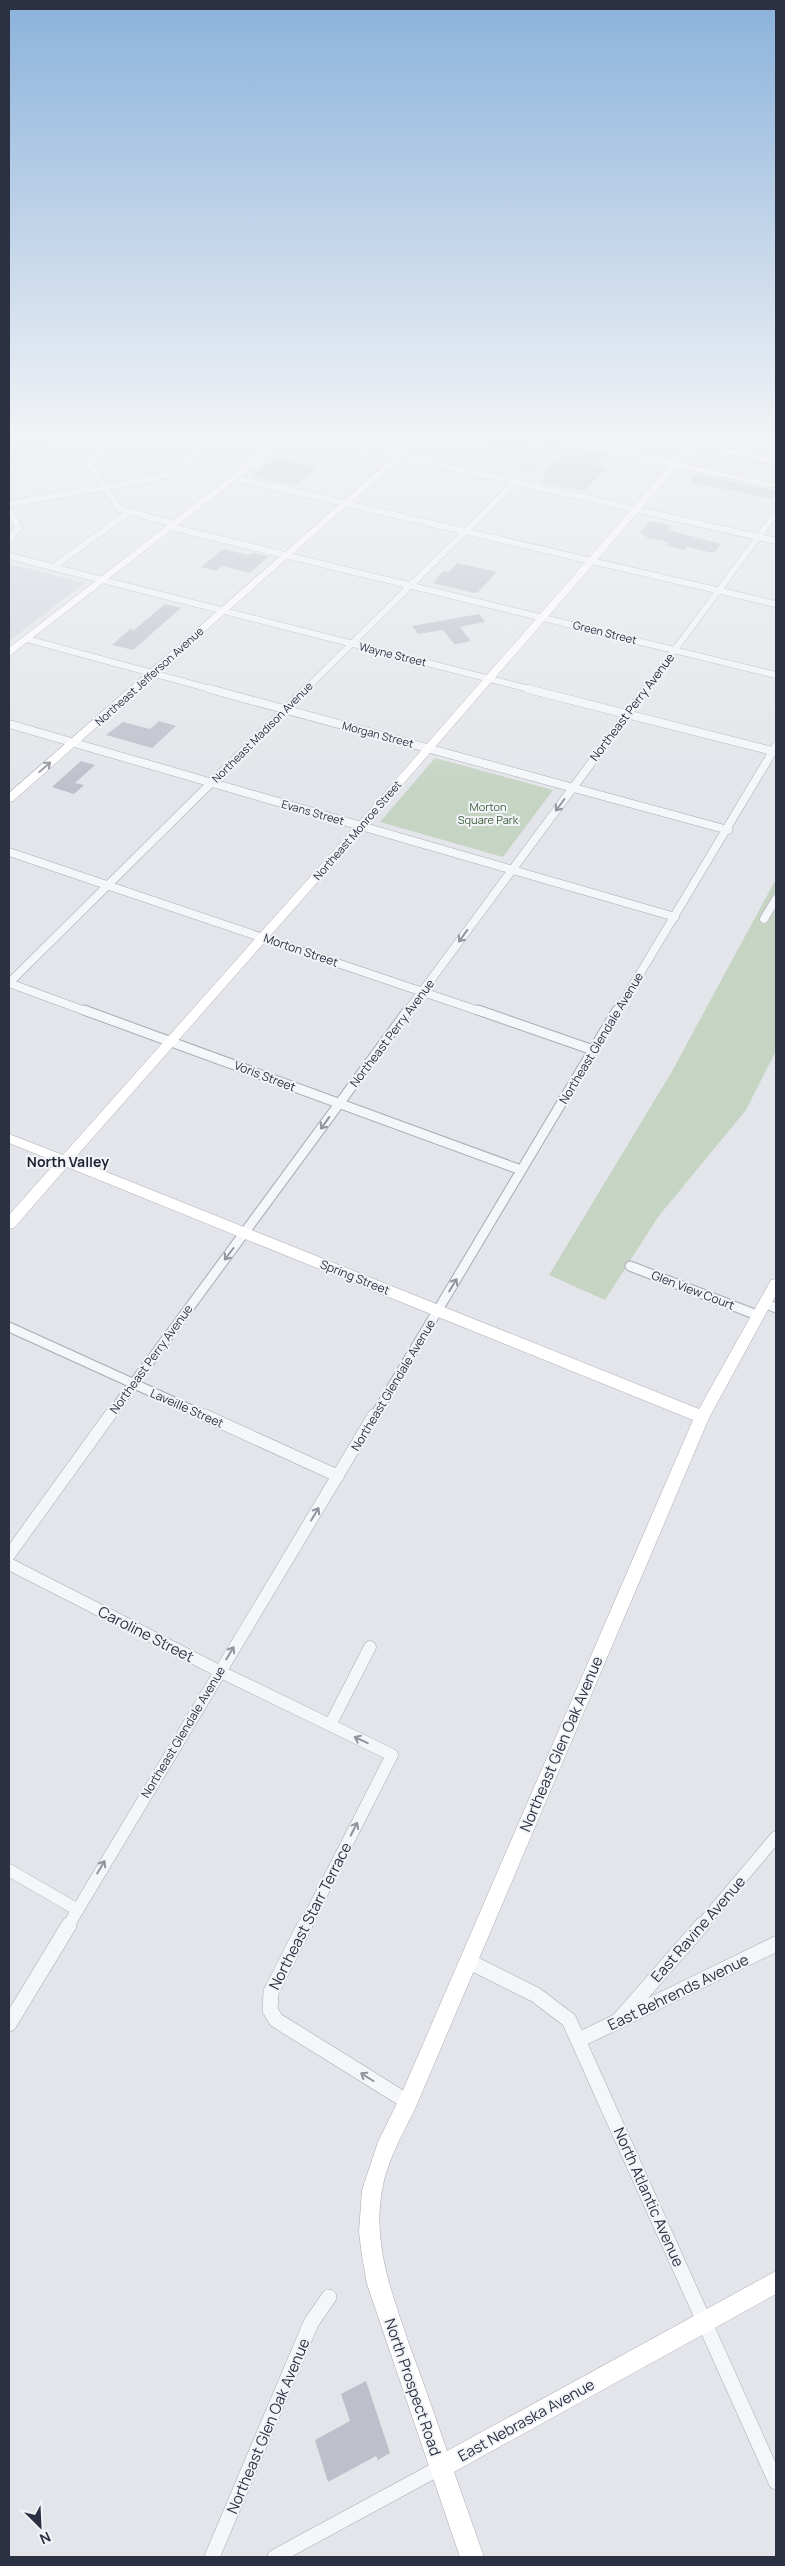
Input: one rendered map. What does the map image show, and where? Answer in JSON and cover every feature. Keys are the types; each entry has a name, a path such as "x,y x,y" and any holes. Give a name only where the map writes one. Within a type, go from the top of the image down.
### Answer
{"main road":[{"path":"9,654 136,554"},
{"name":"Northeast Jefferson Avenue","path":"9,800 287,554"}],"street":[{"path":"53,567 71,554"},
{"name":"Green Street","path":"287,554 776,675"},
{"name":"Northeast Madison Avenue","path":"9,983 442,554"},
{"path":"563,554 776,604"},
{"name":"Northeast Monroe Street","path":"9,1224 264,937 596,554"},
{"name":"Northeast Perry Avenue","path":"9,1555 244,1232 626,714 747,554"},
{"name":"Wayne Street","path":"9,556 626,714 775,750"},
{"name":"Morgan Street","path":"27,639 574,786 728,830"},
{"name":"Evans Street","path":"9,724 674,917"},
{"name":"Northeast Glendale Avenue","path":"9,2024 219,1671 775,750"},
{"name":"Morton Street","path":"9,852 593,1050"},
{"path":"764,919 776,899"},
{"name":"Voris Street","path":"9,983 171,1040 521,1170"},
{"name":"Spring Street","path":"9,1138 702,1417"},
{"name":"Glen View Court","path":"630,1266 766,1309"},
{"name":"Northeast Glen Oak Avenue","path":"368,2212 373,2181 381,2158 408,2102 702,1417 766,1309 776,1284"},
{"name":"Laveille Street","path":"9,1327 338,1476"},
{"name":"Caroline Street","path":"9,1564 219,1671 392,1755"},
{"path":"330,1725 370,1647"},
{"name":"Northeast Starr Terrace","path":"392,1755 271,1992 269,2001 276,2020 408,2102"},
{"name":"East Ravine Avenue","path":"619,2020 737,1885 776,1837"},
{"path":"9,1870 76,1909"},
{"name":"East Behrends Avenue","path":"579,2040 776,1944"},
{"name":"North Atlantic Avenue","path":"468,1961 518,1986 561,2012 569,2020 776,2482"},
{"name":"North Prospect Road","path":"368,2212 370,2248 378,2284 472,2557"},
{"name":"East Nebraska Avenue","path":"275,2557 776,2282"},
{"name":"Northeast Glen Oak Avenue","path":"212,2557 311,2323 329,2297"}],"shaded area":[{"path":"9,564 84,583 9,641"}],"green space":[{"name":"Morton Square Park","path":"435,758 553,790 503,857 380,822"},
{"path":"776,879 776,1051 746,1110 658,1217 605,1300 549,1275 671,1073"}],"building":[{"path":"217,554 257,554 269,556 250,573 222,566 216,571 201,567"},
{"path":"457,563 497,572 478,592 474,593 433,583 443,571 449,572"},
{"path":"165,604 181,608 133,650 112,645 130,629 134,630"},
{"path":"479,614 485,622 460,627 471,641 458,644 454,644 443,630 418,634 412,626"},
{"path":"159,721 176,726 152,748 106,735 123,722 150,729"},
{"path":"81,761 95,765 75,783 84,785 74,794 52,787"},
{"path":"366,2381 390,2453 378,2460 376,2456 328,2482 315,2440 350,2421 341,2394"}],"district":[{"name":"North Valley","path":"68,1161"}]}
